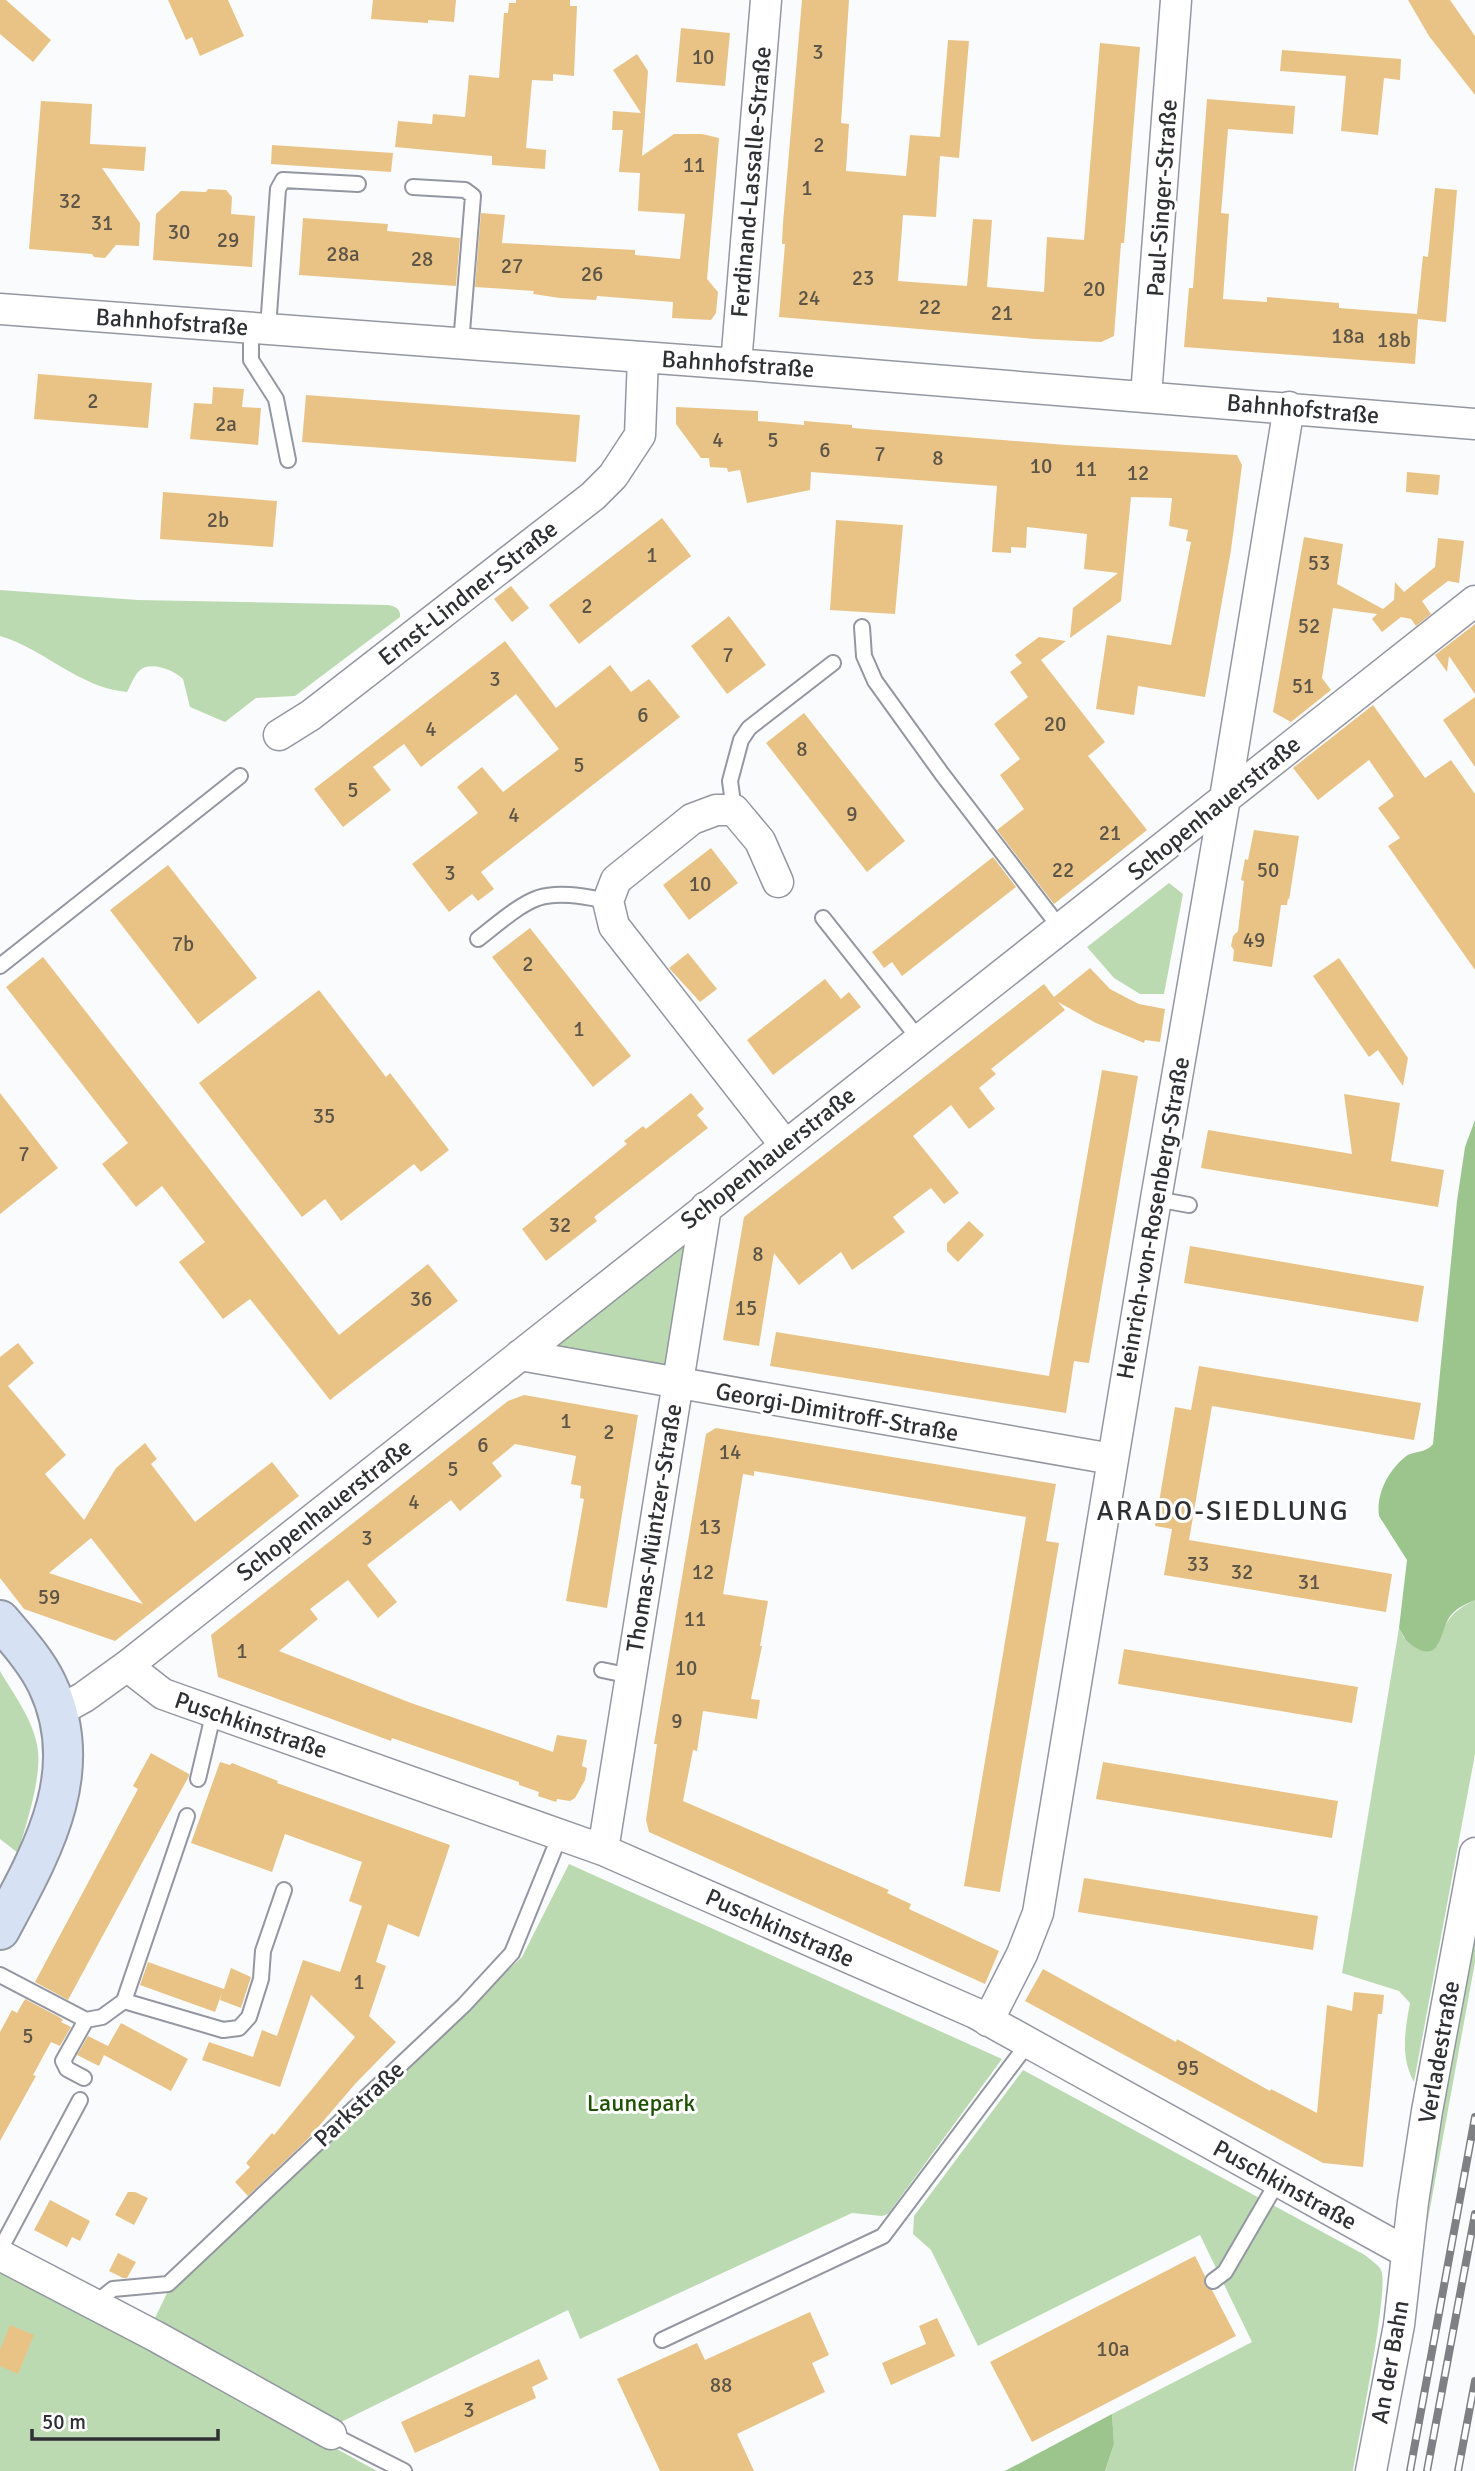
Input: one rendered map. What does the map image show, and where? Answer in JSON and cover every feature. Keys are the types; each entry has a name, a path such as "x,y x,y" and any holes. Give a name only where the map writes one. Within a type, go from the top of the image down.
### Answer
{"street":[{"name":"Ferdinand-Lassalle-Straße","path":"736,363 766,0"},
{"name":"Paul-Singer-Straße","path":"1146,396 1176,0"},
{"name":"Bahnhofstraße","path":"0,309 736,363 1475,424"},
{"name":"Ernst-Lindner-Straße","path":"279,735 311,715 593,496 613,476 640,435 643,358"},
{"name":"Heinrich-von-Rosenberg-Straße","path":"988,2021 1023,1954 1038,1913 1289,407"},
{"name":"Schopenhauerstraße","path":"59,1711 84,1697 127,1666 1475,601"},
{"path":"778,882 760,841 734,810 716,810 692,819 616,880 608,901 614,926 785,1145"},
{"name":"Thomas-Müntzer-Straße","path":"603,1850 617,1673 677,1384 706,1206"},
{"name":"Georgi-Dimitroff-Straße","path":"520,1356 1112,1459"},
{"path":"0,1620 46,1682 59,1711 63,1733 62,1786 54,1818 42,1848 0,1930"},
{"name":"Puschkinstraße","path":"127,1666 163,1694 603,1850 988,2021 1406,2252"},
{"name":"Verladestraße","path":"1406,2252 1427,2111 1475,1853"},
{"path":"0,2252 92,2305 155,2336 331,2434"},
{"name":"An der Bahn","path":"1371,2471 1399,2325 1406,2252"}],"lane":[{"path":"288,460 276,399 251,360 259,328 278,189 283,180 358,184"},
{"path":"414,187 465,190 472,196 461,344"},
{"path":"862,628 864,656 875,681 942,774 1061,929"},
{"path":"734,810 730,781 741,740 749,728 833,663"},
{"path":"0,966 240,776"},
{"path":"478,939 505,918 538,898 576,894 608,901"},
{"path":"823,918 919,1039"},
{"path":"1156,1199 1189,1205"},
{"path":"198,1779 214,1711"},
{"path":"0,1975 86,2020 103,2018 124,2001 187,1816"},
{"name":"Parkstraße","path":"92,2305 113,2289 168,2284 464,2005 512,1953 560,1835"},
{"path":"124,2001 222,2030 239,2028 249,2017 261,1979 263,1951 284,1890"},
{"path":"84,2078 68,2069 63,2062 86,2020"},
{"path":"662,2340 883,2236 1029,2042"},
{"path":"0,2252 79,2100"},
{"path":"1213,2281 1225,2272 1278,2181"},
{"path":"331,2434 404,2471"}],"green space":[{"path":"0,590 138,600 388,605 397,608 400,617 295,696 256,698 225,722 190,707 183,679 174,672 149,666 139,671 127,692 110,689 78,676 32,650 0,636"},
{"path":"1169,883 1183,894 1164,994 1140,994 1114,978 1087,947"},
{"path":"1475,1120 1475,1600 1451,1615 1436,1647 1426,1652 1409,1643 1399,1628 1407,1560 1379,1516 1379,1499 1393,1469 1405,1457 1433,1444 1457,1201 1465,1147"},
{"path":"690,1239 670,1366 556,1347"},
{"path":"1475,1600 1475,1754 1414,2082 1405,2053 1410,2003 1399,1991 1342,1973 1399,1628 1404,1638 1437,1646 1450,1618"},
{"path":"0,1671 28,1719 38,1751 35,1789 18,1853 0,1839"},
{"name":"Launepark","path":"569,1864 1002,2059 888,2214 882,2216 852,2213 580,2339 568,2310 337,2424 154,2320 170,2287 522,1957"},
{"path":"1475,1925 1475,1962 1427,2225 1440,2116"},
{"path":"1023,2070 1365,2255 1380,2268 1383,2282 1381,2303 1353,2471 1105,2471 1114,2444 1112,2414 1252,2342 1200,2235 978,2346 931,2250 913,2234 914,2216"},
{"path":"0,2273 133,2337 377,2471 0,2471"},
{"path":"1112,2414 1114,2444 1105,2471 1005,2471"}],"building":[{"path":"0,0 6,0 51,40 33,62 0,34"},
{"path":"168,0 228,0 244,36 200,56 192,37 186,40"},
{"path":"373,0 456,0 454,22 371,19"},
{"path":"516,0 570,0 570,6 577,6 574,76 553,74 553,81 532,80 526,148 546,150 545,169 492,165 492,156 395,147 398,121 432,124 433,114 465,117 469,75 499,78 504,13 508,13 509,3 516,3"},
{"path":"802,0 849,0 841,123 849,124 846,171 906,176 910,135 940,137 948,40 969,41 959,158 940,156 936,217 903,215 898,281 967,286 973,219 992,220 987,287 1044,292 1047,237 1084,240 1100,43 1140,47 1114,336 1101,342 1035,339 779,317 785,244 782,244 783,223"},
{"path":"1408,0 1450,0 1475,36 1475,95 1429,36"},
{"path":"681,28 730,33 725,86 676,82"},
{"path":"1282,50 1401,59 1400,80 1384,78 1378,135 1341,131 1346,76 1280,71"},
{"path":"637,54 648,71 642,156 674,134 702,134 719,138 707,279 718,292 716,313 711,320 672,318 673,302 597,296 596,300 560,298 533,294 534,291 475,287 481,213 505,215 502,243 635,250 635,255 680,259 685,214 638,211 640,173 619,172 623,130 612,130 613,111 641,113 613,70"},
{"path":"1207,99 1295,106 1293,134 1228,129 1221,213 1229,214 1223,299 1267,302 1267,297 1339,303 1339,308 1417,314 1423,256 1428,257 1435,188 1457,190 1446,322 1418,319 1415,364 1184,347 1189,288 1193,288"},
{"path":"41,101 92,104 90,144 146,147 144,171 102,168 140,223 139,246 116,245 105,258 94,257 92,254 29,249"},
{"path":"272,145 393,153 391,172 271,164"},
{"path":"208,189 226,190 232,197 231,214 255,216 252,267 153,260 156,214 181,191 206,192"},
{"path":"303,218 388,224 387,231 460,238 456,286 299,275"},
{"path":"38,374 152,383 148,428 34,419"},
{"path":"213,387 244,389 242,407 261,408 258,445 190,439 194,403 212,404"},
{"path":"306,395 580,415 576,462 302,442"},
{"path":"676,407 758,411 758,421 804,425 804,421 852,425 852,428 1066,445 1237,455 1242,465 1231,550 1205,697 1138,686 1134,715 1096,709 1107,635 1171,645 1191,542 1186,541 1188,530 1169,526 1172,498 1131,497 1121,601 1070,638 1073,608 1118,573 1084,569 1087,534 1027,527 1026,548 1011,547 1011,553 992,552 997,486 811,472 810,490 747,503 740,470 728,472 727,468 710,467 709,458 701,458 676,424"},
{"path":"1407,472 1440,475 1438,495 1406,492"},
{"path":"163,492 277,501 273,547 160,539"},
{"path":"662,518 691,556 579,644 549,605"},
{"path":"836,520 903,525 895,614 830,610"},
{"path":"1304,537 1343,544 1337,584 1383,609 1394,600 1395,582 1404,592 1435,567 1438,538 1464,541 1459,583 1448,581 1422,601 1431,614 1416,626 1411,619 1401,617 1382,632 1372,619 1377,614 1333,608 1322,678 1331,690 1291,722 1273,712"},
{"path":"511,586 529,608 512,622 494,599"},
{"path":"729,616 766,665 727,694 691,646"},
{"path":"1475,624 1475,694 1449,656 1447,672 1435,655"},
{"path":"1039,637 1066,641 1041,660 1105,742 1088,756 1147,830 1054,904 997,830 1024,809 1000,775 1020,759 994,724 1028,697 1010,672 1022,663 1015,655"},
{"path":"505,641 556,708 610,665 631,692 649,679 680,717 481,872 494,889 478,901 472,894 449,912 412,864 478,813 457,787 482,767 503,792 559,749 516,694 421,767 404,744 373,767 391,790 343,827 314,789"},
{"path":"1475,697 1475,767 1443,720"},
{"path":"1373,705 1425,778 1451,760 1475,794 1475,970 1388,846 1400,838 1378,808 1394,796 1369,760 1318,800 1293,768"},
{"path":"804,713 905,841 867,872 766,743"},
{"path":"1254,830 1299,836 1289,900 1288,898 1287,905 1281,905 1272,967 1233,961 1234,950 1231,946 1233,936 1238,931 1244,881 1241,880"},
{"path":"711,848 738,883 689,920 663,885"},
{"path":"993,857 1016,887 902,976 892,962 884,968 872,952"},
{"path":"168,865 257,978 198,1024 110,910"},
{"path":"530,928 631,1056 593,1087 492,957"},
{"path":"688,953 717,989 700,1002 669,968"},
{"path":"43,957 339,1335 428,1264 458,1301 330,1400 250,1299 223,1319 179,1262 205,1242 162,1186 136,1207 102,1164 128,1143 6,987"},
{"path":"1339,958 1408,1058 1403,1086 1378,1050 1369,1057 1313,976"},
{"path":"1090,968 1110,989 1139,1004 1165,1009 1160,1042 1145,1040 1144,1043 1096,1023 1058,1002 1065,1010 991,1069 996,1074 979,1088 995,1109 969,1129 951,1105 913,1136 959,1193 944,1204 931,1188 893,1217 905,1232 852,1270 841,1252 799,1285 774,1253 759,1346 723,1340 744,1217 1044,984 1054,997"},
{"path":"825,979 841,999 849,992 861,1007 773,1075 747,1040"},
{"path":"319,990 386,1077 390,1073 449,1150 421,1172 414,1164 341,1221 325,1199 302,1217 199,1083"},
{"path":"1102,1070 1138,1076 1089,1363 1074,1361 1066,1413 770,1366 776,1332 1049,1376"},
{"path":"0,1093 58,1168 0,1214"},
{"path":"691,1093 704,1109 697,1115 708,1128 594,1217 597,1221 546,1261 522,1229 627,1144 624,1141 643,1126 646,1129"},
{"path":"1344,1094 1400,1103 1391,1161 1444,1170 1438,1207 1201,1168 1208,1130 1352,1154"},
{"path":"969,1221 984,1235 958,1262 947,1251 947,1243"},
{"path":"1190,1246 1424,1286 1418,1322 1184,1283"},
{"path":"18,1343 34,1363 8,1386 66,1455 45,1474 84,1520 116,1468 145,1443 157,1459 151,1464 195,1522 272,1462 299,1496 115,1641 24,1609 0,1578 0,1357","holes":["91,1538 143,1604 49,1573"]},
{"path":"1199,1366 1421,1403 1414,1440 1212,1406 1189,1540 1392,1574 1386,1612 1164,1575 1172,1529 1155,1526 1175,1407 1191,1410"},
{"path":"524,1395 638,1415 607,1608 566,1601 584,1499 580,1498 581,1486 571,1484 576,1456 515,1444 492,1463 502,1476 460,1511 451,1500 367,1565 397,1602 378,1618 348,1580 310,1609 318,1619 279,1651 411,1703 553,1752 557,1735 587,1740 582,1766 587,1768 585,1780 575,1798 570,1801 557,1799 556,1802 538,1796 539,1792 519,1785 519,1782 392,1738 391,1741 218,1677 211,1635 508,1401"},
{"path":"716,1428 1056,1484 1046,1541 1059,1543 1000,1892 964,1886 1026,1517 754,1471 754,1476 743,1474 723,1594 768,1601 751,1699 760,1700 757,1719 703,1711 697,1751 693,1750 683,1801 889,1890 887,1893 911,1904 909,1909 999,1951 985,1984 649,1832 646,1820 657,1744 654,1744 706,1434"},
{"path":"1124,1649 1358,1687 1352,1723 1118,1684"},
{"path":"151,1753 189,1776 68,2000 35,1982 138,1789 133,1786"},
{"path":"220,1762 230,1765 232,1763 278,1781 277,1783 450,1845 419,1937 388,1924 376,1962 386,1966 369,2016 396,2042 307,2140 248,2196 235,2182 250,2167 246,2163 272,2133 274,2135 355,2037 311,1995 280,2087 202,2060 209,2042 253,2057 262,2030 277,2036 303,1960 340,1972 362,1906 349,1901 362,1862 285,1834 272,1872 191,1843"},
{"path":"1103,1762 1338,1801 1332,1838 1096,1799"},
{"path":"1084,1878 1318,1916 1313,1950 1078,1912"},
{"path":"148,1962 224,1989 231,1968 251,1977 241,2008 220,2000 222,1993 215,2012 140,1985"},
{"path":"1043,1969 1176,2042 1177,2039 1270,2091 1271,2089 1317,2113 1327,2005 1352,2011 1354,1992 1384,1995 1382,2014 1378,2014 1363,2167 1323,2163 1025,2001"},
{"path":"25,1999 59,2017 63,2020 61,2022 71,2027 60,2046 51,2042 33,2075 36,2076 0,2141 0,2032 12,2010 17,2013"},
{"path":"121,2023 188,2059 171,2091 104,2055 99,2066 77,2055 88,2036 108,2046"},
{"path":"128,2192 148,2198 134,2225 115,2215"},
{"path":"50,2200 90,2221 80,2241 72,2237 67,2247 34,2230"},
{"path":"118,2253 136,2262 127,2278 109,2271"},
{"path":"1195,2256 1205,2276 1205,2286 1212,2290 1236,2336 1032,2442 990,2362"},
{"path":"810,2312 829,2355 812,2363 825,2392 737,2434 754,2471 660,2471 617,2379 697,2343 705,2360"},
{"path":"937,2318 955,2356 891,2385 882,2363 926,2344 919,2326"},
{"path":"10,2325 34,2335 18,2374 0,2366 0,2350"},
{"path":"539,2359 548,2379 532,2387 536,2398 415,2453 401,2422"}],"railway":[{"path":"1410,2471 1475,2117"},
{"path":"1427,2471 1475,2214"},
{"path":"1458,2471 1475,2381"}],"district":[{"name":"ARADO-SIEDLUNG","path":"1223,1511"}]}
